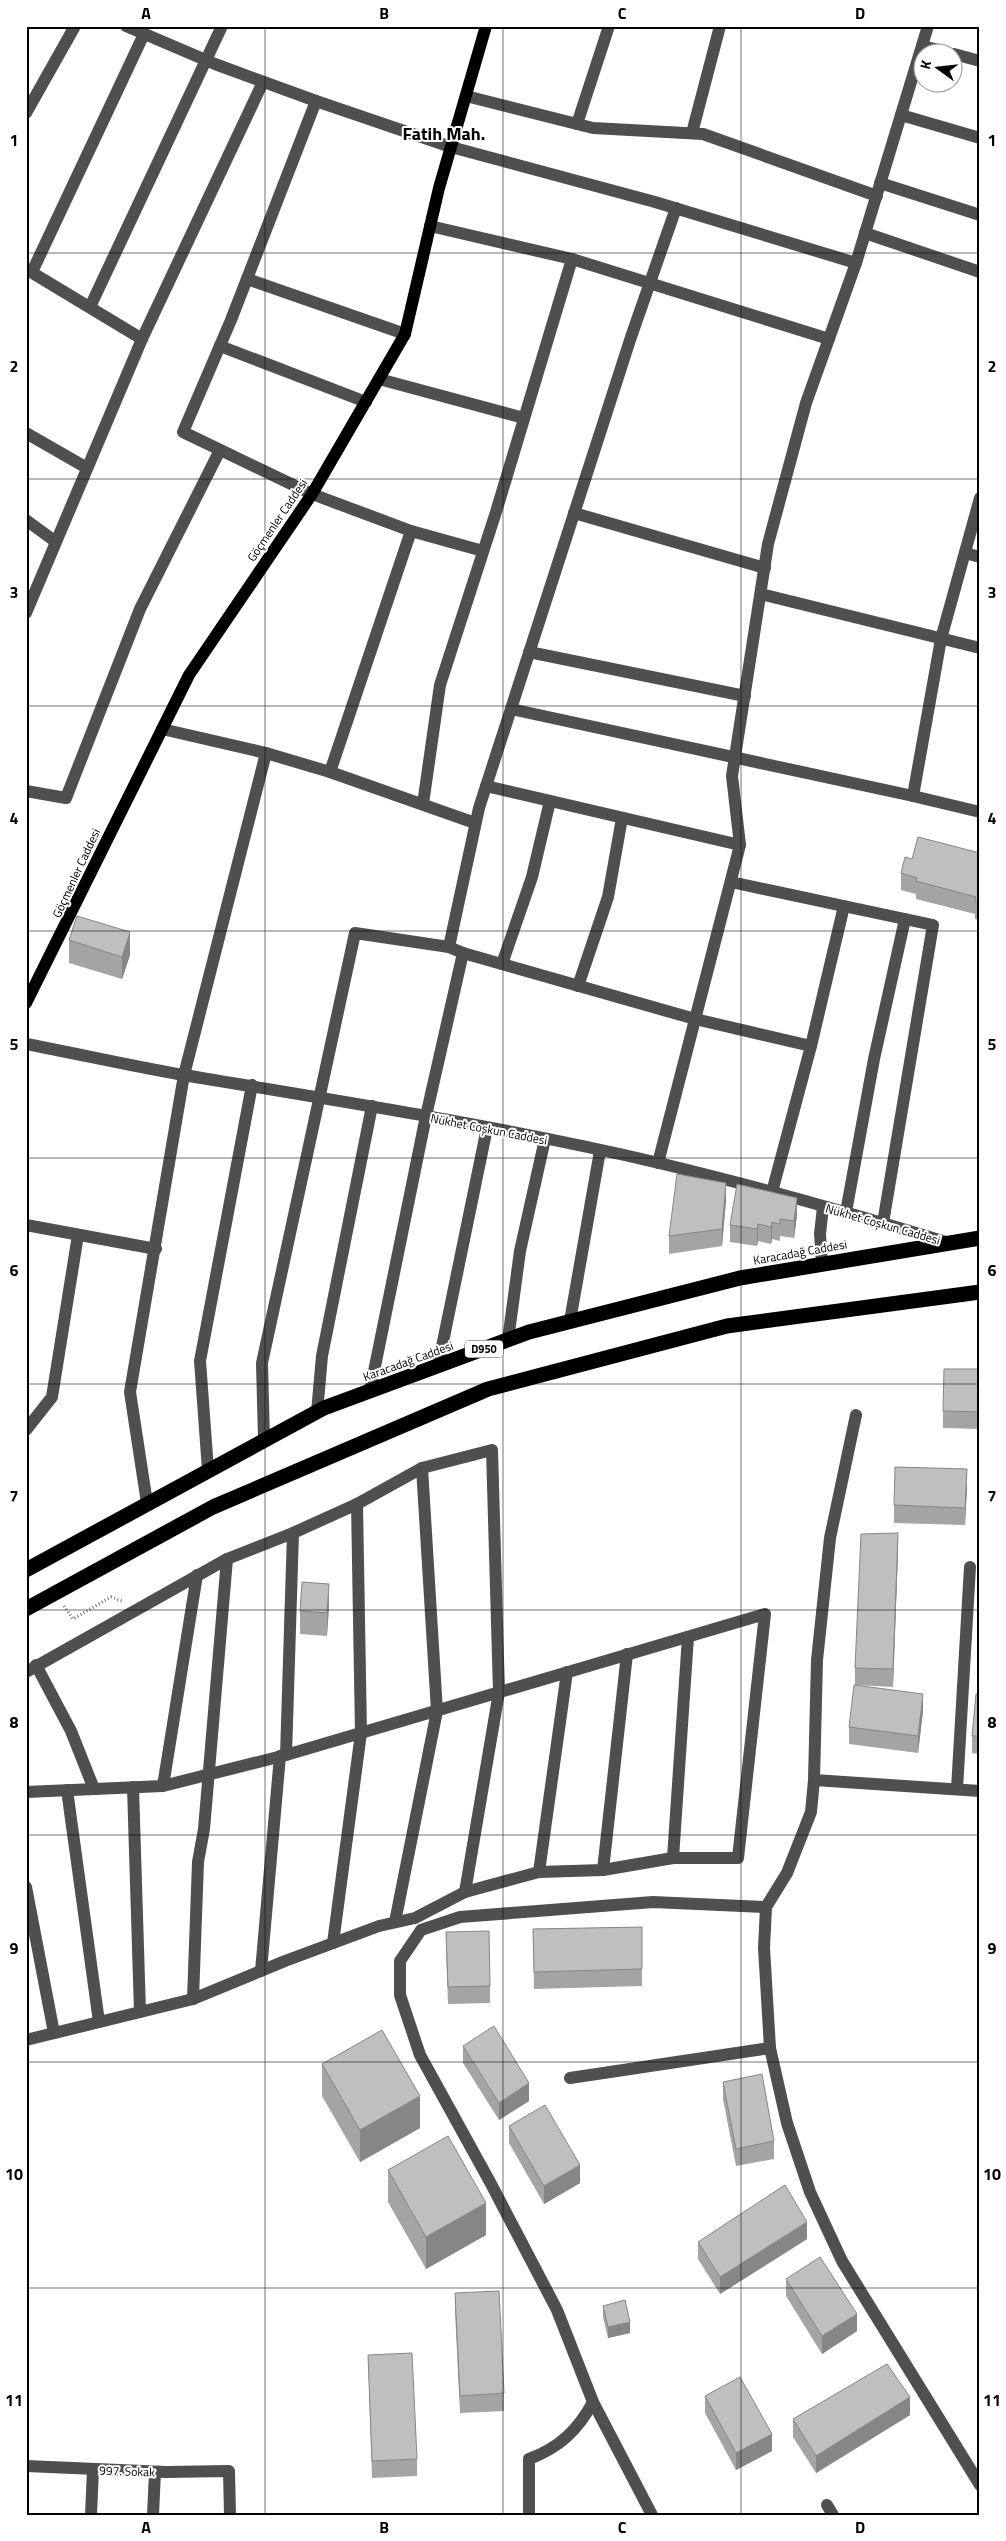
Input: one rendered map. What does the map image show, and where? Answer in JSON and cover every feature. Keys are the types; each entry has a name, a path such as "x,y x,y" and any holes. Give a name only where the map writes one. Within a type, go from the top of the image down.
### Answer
{"highway":[{"name":"Karacadağ Caddesi","path":"26,1570 317,1412 508,1340 570,1321 740,1278 946,1242 980,1238"},
{"path":"26,1609 213,1507 488,1389 726,1326 980,1292"}],"main road":[{"name":"Göçmenler Caddesi","path":"26,1003 61,936 76,902 189,675 312,494 405,334 430,226 486,26"}],"street":[{"path":"26,113 75,26"},
{"path":"126,26 205,60 316,102 451,147 676,208 856,263"},
{"path":"90,308 222,26"},
{"path":"576,124 609,26"},
{"path":"692,133 720,26"},
{"path":"923,42 928,26"},
{"path":"142,339 29,270 144,34"},
{"path":"964,57 980,61"},
{"path":"658,1163 740,845 732,776 768,544 806,403 856,263 914,72"},
{"path":"26,613 142,339 263,82"},
{"path":"466,96 592,128 703,134 876,196"},
{"path":"316,102 220,346 183,432 312,494 411,531 484,551"},
{"path":"901,115 980,138"},
{"path":"880,183 980,215"},
{"path":"449,947 486,786 574,513 676,208"},
{"path":"430,226 572,259 650,282 829,340"},
{"path":"865,233 980,272"},
{"path":"423,804 440,685 484,551 572,259"},
{"path":"247,279 405,334"},
{"path":"220,346 366,402"},
{"path":"379,379 524,418"},
{"path":"26,433 87,468"},
{"path":"26,791 66,798 140,609 220,450"},
{"path":"912,796 941,639 980,498"},
{"path":"574,513 765,568"},
{"path":"26,520 56,542"},
{"path":"330,772 411,531"},
{"path":"965,553 980,556"},
{"path":"761,594 980,648"},
{"path":"529,652 745,696"},
{"path":"511,709 980,812"},
{"path":"162,729 266,753 330,772 476,823"},
{"path":"147,1503 130,1392 156,1249 184,1075 266,753"},
{"path":"486,786 740,845"},
{"path":"502,964 532,877 550,801"},
{"path":"578,986 608,897 622,818"},
{"path":"730,882 933,925 883,1223"},
{"path":"772,1192 811,1046 844,906"},
{"path":"846,1212 874,1060 905,919"},
{"path":"264,1440 262,1363 354,933 449,947 463,953 696,1019 811,1046"},
{"path":"370,1391 426,1116 463,953"},
{"name":"Nükhet Coşkun Caddesi","path":"26,1044 184,1075 426,1116 658,1163 846,1212 946,1242"},
{"path":"208,1470 200,1361 252,1085"},
{"path":"317,1412 322,1356 372,1106"},
{"path":"438,1366 487,1128"},
{"path":"508,1340 520,1252 544,1139"},
{"path":"570,1321 600,1151"},
{"path":"822,1207 820,1234 822,1264"},
{"path":"26,1225 156,1249"},
{"path":"26,1430 52,1397 78,1235"},
{"path":"856,1415 830,1538 817,1660 814,1780 810,1812 787,1873 766,1907 764,1948 770,2048 790,2132 810,2192 842,2261 980,2485"},
{"path":"94,1789 71,1732 31,1669 227,1559 293,1533 356,1504 422,1468 492,1450 499,1692 465,1892"},
{"path":"396,1922 437,1710 422,1468"},
{"path":"332,1943 361,1733 356,1504"},
{"path":"261,1971 283,1755 293,1533"},
{"path":"193,1999 198,1862 204,1829 227,1559"},
{"path":"957,1789 970,1567"},
{"path":"163,1786 197,1575"},
{"path":"26,1792 163,1786 361,1733 765,1614 738,1858 673,1858 603,1870 539,1872 465,1892 415,1918 396,1922 332,1943 193,1999 26,2040"},
{"path":"673,1858 688,1637"},
{"path":"603,1870 628,1654"},
{"path":"539,1872 568,1672"},
{"path":"814,1780 980,1791"},
{"path":"133,1787 140,2012"},
{"path":"67,1790 99,2022"},
{"path":"26,1887 54,2033"},
{"path":"652,2515 593,2402 557,2310 420,2055 400,1995 400,1961 420,1930 460,1917 653,1902 766,1907"},
{"path":"570,2078 770,2048"},
{"path":"529,2515 529,2459 544,2454 568,2437 578,2426 593,2402"},
{"name":"997. Sokak","path":"26,2466 155,2472 228,2471 230,2515"},
{"path":"91,2515 93,2469"},
{"path":"153,2515 155,2472"}],"building":[{"path":"918,837 980,853 980,903 975,902 976,897 916,881 917,878 901,873 905,857 912,859"},
{"path":"77,916 130,932 122,957 69,940"},
{"path":"677,1174 726,1183 722,1229 669,1236"},
{"path":"737,1184 797,1198 794,1221 780,1219 780,1224 772,1222 771,1227 758,1224 757,1229 730,1225"},
{"path":"944,1369 980,1369 980,1412 943,1411"},
{"path":"895,1467 967,1469 965,1508 894,1505"},
{"path":"898,1533 893,1669 855,1668 861,1534"},
{"path":"302,1582 329,1584 327,1613 300,1611"},
{"path":"854,1685 923,1694 918,1736 849,1727"},
{"path":"976,1694 980,1694 980,1736 972,1736"},
{"path":"642,1927 642,1969 534,1972 533,1929"},
{"path":"489,1931 490,1986 448,1987 446,1932"},
{"path":"494,2026 529,2083 499,2103 463,2046"},
{"path":"382,2030 420,2096 360,2130 322,2064"},
{"path":"762,2074 774,2141 736,2149 723,2082"},
{"path":"545,2105 580,2165 544,2186 509,2126"},
{"path":"448,2136 486,2203 426,2237 388,2170"},
{"path":"785,2185 807,2222 720,2277 698,2242"},
{"path":"820,2257 857,2314 822,2336 786,2279"},
{"path":"499,2291 504,2393 460,2396 455,2293"},
{"path":"625,2300 630,2322 608,2327 603,2306"},
{"path":"412,2353 417,2459 372,2461 368,2355"},
{"path":"887,2364 910,2397 816,2456 793,2419"},
{"path":"740,2377 772,2434 736,2453 705,2396"}],"district":[{"name":"Fatih Mah.","path":"444,133"}]}
